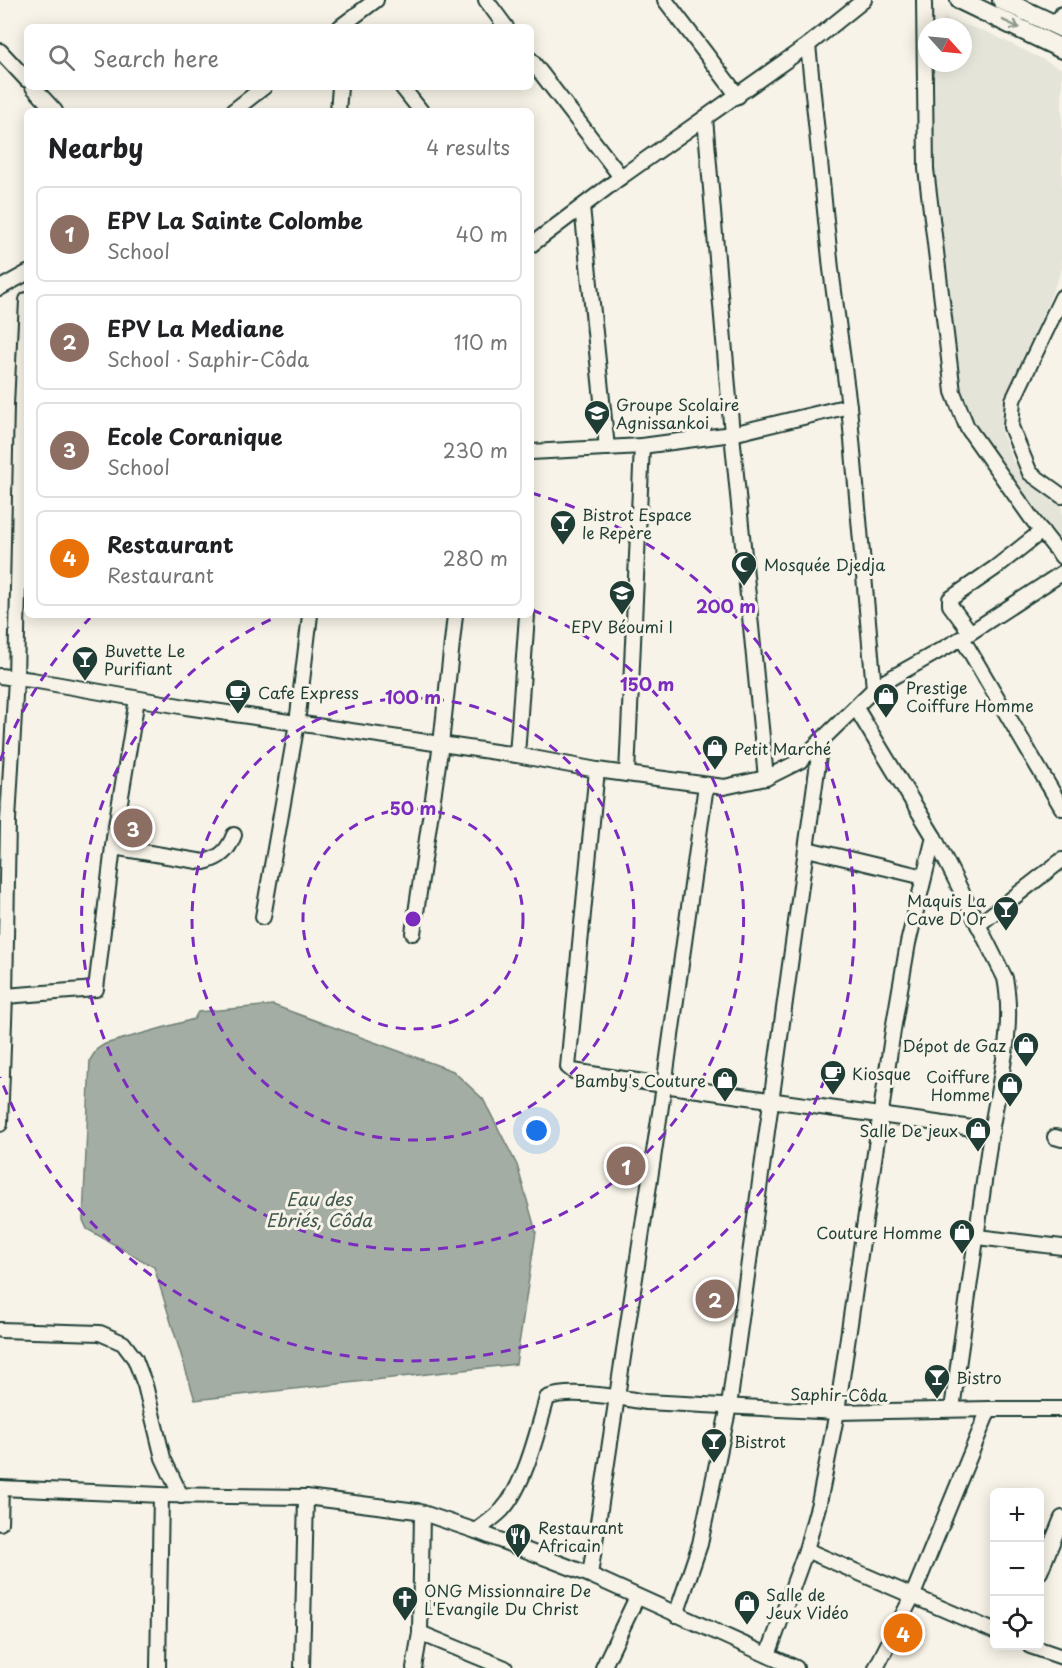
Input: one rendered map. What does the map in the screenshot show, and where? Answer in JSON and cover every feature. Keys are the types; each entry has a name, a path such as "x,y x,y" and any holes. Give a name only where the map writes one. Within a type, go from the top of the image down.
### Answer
{"street":[{"path":"347,24 376,0"},
{"path":"486,0 504,24"},
{"path":"665,0 738,96"},
{"path":"534,243 621,177 808,45 864,0"},
{"path":"924,0 926,169 954,393 967,428 1062,556"},
{"path":"960,0 1062,49"},
{"path":"1002,0 1060,22"},
{"path":"808,45 831,269 849,406 874,689"},
{"path":"0,51 24,77"},
{"path":"534,64 621,177"},
{"path":"36,90 52,108"},
{"path":"237,108 260,90"},
{"path":"338,108 340,90"},
{"path":"404,90 419,108"},
{"path":"705,118 765,778"},
{"path":"582,207 607,448"},
{"path":"0,288 24,275"},
{"path":"1062,297 1013,400 1011,427 1030,473 1062,496"},
{"path":"534,452 642,446 732,434 849,406"},
{"path":"627,774 642,446"},
{"path":"0,1124 5,996 4,819 23,592 24,500"},
{"path":"1042,531 995,568 950,599 966,635 1062,808"},
{"path":"0,676 137,699 517,755 597,770 724,787 765,778 800,761 874,689 966,635 1062,573"},
{"path":"263,916 297,723 310,618"},
{"path":"413,933 441,744 455,618"},
{"path":"517,755 527,618"},
{"path":"5,996 96,989 113,847 137,699"},
{"path":"856,708 934,837 1005,978 1009,997 1010,1021 952,1409"},
{"path":"676,1615 700,1544 729,1407 821,741"},
{"path":"597,770 568,1067 573,1071 664,1086 882,1114 992,1131"},
{"path":"590,1575 664,1086 706,785"},
{"path":"113,847 204,862 217,858 230,847 234,835"},
{"path":"768,1655 806,1550 819,1503 837,1412 893,1030 908,943 934,837"},
{"path":"807,849 924,877"},
{"path":"978,925 1062,860"},
{"path":"978,1237 1062,1247"},
{"path":"0,1330 100,1333 123,1343 135,1359 145,1385 164,1458 181,1496"},
{"name":"Saphir-Côda","path":"476,1531 501,1510 513,1492 536,1437 547,1398 557,1393 616,1397 646,1402 837,1412 952,1409 1062,1410"},
{"path":"876,1668 912,1597 989,1409"},
{"path":"0,1523 1,1488 181,1496 306,1497 422,1513 476,1531 590,1575 796,1668"},
{"path":"158,1668 161,1495"},
{"path":"302,1668 306,1497"},
{"path":"414,1668 420,1633 422,1513"},
{"path":"1044,1562 1062,1518"},
{"path":"806,1550 990,1630"},
{"path":"603,1668 638,1597"},
{"path":"420,1633 505,1668"},
{"path":"1042,1650 1062,1657"}],"shaded area":[{"path":"972,27 987,32 1062,69 1062,269 1003,410 1001,431 1013,461 1062,506 1062,542 1002,465 971,417 959,387 933,179 934,72 972,72"}],"water":[{"name":"Eau des Ebriés, Côda","path":"273,1005 453,1071 483,1099 517,1165 536,1232 516,1364 195,1400 154,1267 87,1229 83,1220 90,1060 97,1049 105,1044 194,1019 198,1012"}],"place":[{"name":"Groupe Scolaire Agnissankoi","path":"597,436"},
{"name":"Bistrot Espace le Repère","path":"563,546"},
{"name":"Mosquée Djedja","path":"744,587"},
{"name":"EPV Béoumi I","path":"622,616"},
{"name":"Buvette Le Purifiant","path":"85,682"},
{"name":"Cafe Express","path":"238,715"},
{"name":"Prestige Coiffure Homme","path":"886,719"},
{"name":"Petit Marché","path":"715,771"},
{"name":"Ecole Coranique","path":"133,828"},
{"name":"Maquis La Cave D'Or","path":"1006,932"},
{"name":"Dépot de Gaz","path":"1026,1068"},
{"name":"Kiosque","path":"833,1096"},
{"name":"Bamby's Couture","path":"725,1103"},
{"name":"Coiffure Homme","path":"1010,1108"},
{"name":"Salle De jeux","path":"978,1153"},
{"name":"EPV La Sainte Colombe","path":"626,1166"},
{"name":"Couture Homme","path":"962,1255"},
{"name":"EPV La Mediane","path":"715,1299"},
{"name":"Bistro","path":"937,1400"},
{"name":"Bistrot","path":"714,1464"},
{"name":"Restaurant Africain","path":"518,1559"},
{"name":"ONG Missionnaire De L'Evangile Du Christ","path":"405,1622"},
{"name":"Salle de Jeux Vidéo","path":"747,1626"},
{"name":"Restaurant","path":"903,1633"}]}
